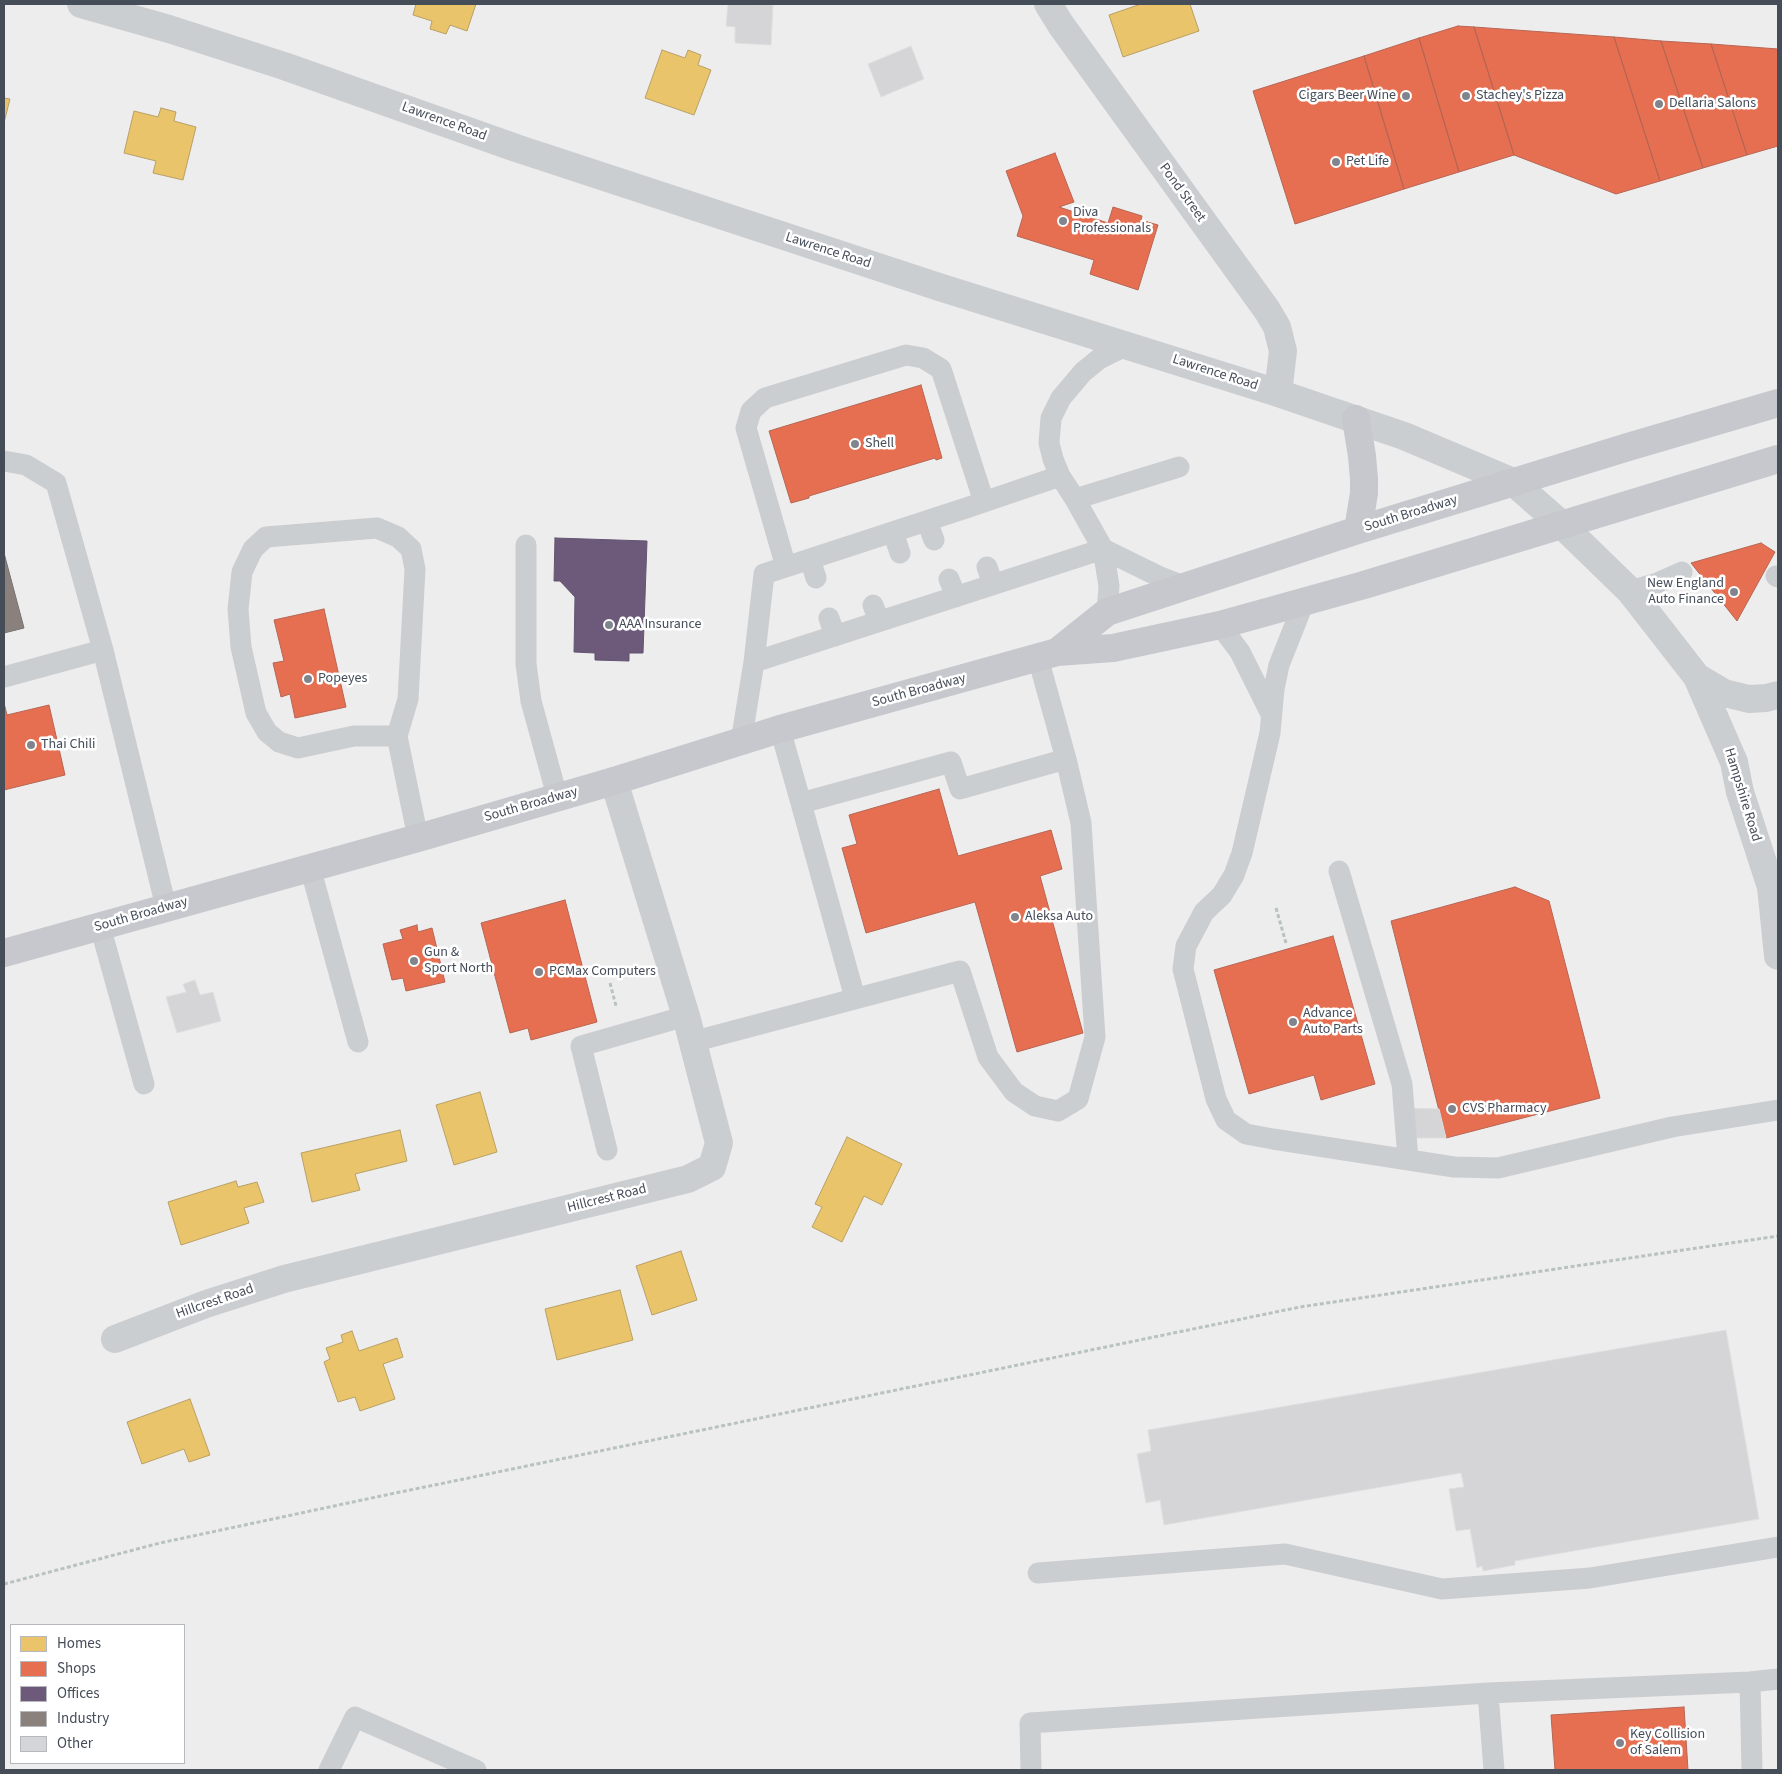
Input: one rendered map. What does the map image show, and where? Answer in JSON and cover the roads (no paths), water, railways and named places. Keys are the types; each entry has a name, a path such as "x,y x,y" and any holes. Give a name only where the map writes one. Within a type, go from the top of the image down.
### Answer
{"main road":[{"name":"South Broadway","path":"1048,655 1107,612 1358,530 1778,403"},
{"path":"1356,419 1364,479 1364,493 1358,530"},
{"name":"South Broadway","path":"4,953 418,838 557,796 614,781 780,729 1048,655 1113,648 1220,625 1364,586 1778,459"}],"street":[{"name":"Lawrence Road","path":"81,4 169,29 284,66 516,148 930,284 1356,419 1404,436 1513,482 1561,524"},
{"name":"Pond Street","path":"1048,4 1077,48 1267,310 1277,327 1283,351 1278,393"},
{"name":"Hampshire Road","path":"1561,524 1630,591 1697,677 1734,762 1740,792 1771,887 1778,956"},
{"name":"Hampshire Road","path":"1697,677 1724,693 1749,699 1778,695"},
{"name":"Hillcrest Road","path":"115,1339 206,1304 284,1279 688,1179 712,1167 719,1143 686,1016 614,781"},
{"name":"Hampshire Road","path":"1771,887 1778,843"}],"lane":[{"path":"1107,612 1109,586 1103,549 1075,498 1060,476 1053,459 1050,443 1051,418 1061,398 1083,372 1099,359 1127,345"},
{"path":"786,567 746,428 751,411 765,398 906,354 923,358 941,369 974,512"},
{"path":"4,461 26,465 56,483 103,650 166,907"},
{"path":"1075,498 1178,467"},
{"path":"741,742 754,662 764,574 786,567 813,569 856,554 892,532 931,530 1060,476"},
{"path":"397,736 354,736 298,748 279,742 267,732 256,713 241,647 238,609 242,572 253,549 266,537 377,528 398,537 411,550 415,569 408,699 397,736 418,838"},
{"path":"892,532 900,553"},
{"path":"526,545 527,673 531,702 557,796"},
{"path":"754,662 832,627 952,588 990,576 1103,549 1158,576 1186,587"},
{"path":"1630,591 1657,583 1682,572"},
{"path":"1304,602 1279,665 1269,740 1242,853 1234,875 1222,895 1204,912 1186,946 1183,969 1216,1099 1226,1120 1246,1134 1454,1166 1498,1168 1672,1127 1778,1110"},
{"path":"1220,625 1240,652 1271,714"},
{"path":"4,677 103,650"},
{"path":"692,1042 960,970 988,1056 1014,1092 1035,1106 1058,1111 1078,1099 1096,1037 1081,823 1066,760 1048,655"},
{"path":"780,729 855,998"},
{"path":"801,803 952,762 960,789 1066,760"},
{"path":"310,867 358,1042"},
{"path":"1340,871 1402,1084 1408,1159"},
{"path":"100,926 144,1084"},
{"path":"607,1150 581,1046 686,1016"},
{"path":"1038,1572 1286,1554 1442,1589 1590,1578 1778,1547"},
{"path":"1031,1770 1030,1723 1488,1693 1750,1682 1778,1679"},
{"path":"1750,1682 1752,1770"},
{"path":"1488,1693 1494,1770"},
{"path":"329,1770 355,1717 476,1770"}],"place":[{"name":"Cigars Beer Wine","path":"1406,96"},
{"name":"Stachey's Pizza","path":"1466,96"},
{"name":"Dellaria Salons","path":"1659,104"},
{"name":"Pet Life","path":"1336,162"},
{"name":"Diva Professionals","path":"1063,221"},
{"name":"Shell","path":"855,444"},
{"name":"New England Auto Finance","path":"1734,592"},
{"name":"AAA Insurance","path":"609,625"},
{"name":"Popeyes","path":"308,679"},
{"name":"Thai Chili","path":"31,745"},
{"name":"Aleksa Auto","path":"1015,917"},
{"name":"Gun & Sport North","path":"414,961"},
{"name":"PCMax Computers","path":"539,972"},
{"name":"Advance Auto Parts","path":"1293,1022"},
{"name":"CVS Pharmacy","path":"1452,1109"},
{"name":"Key Collision of Salem","path":"1620,1743"}]}
